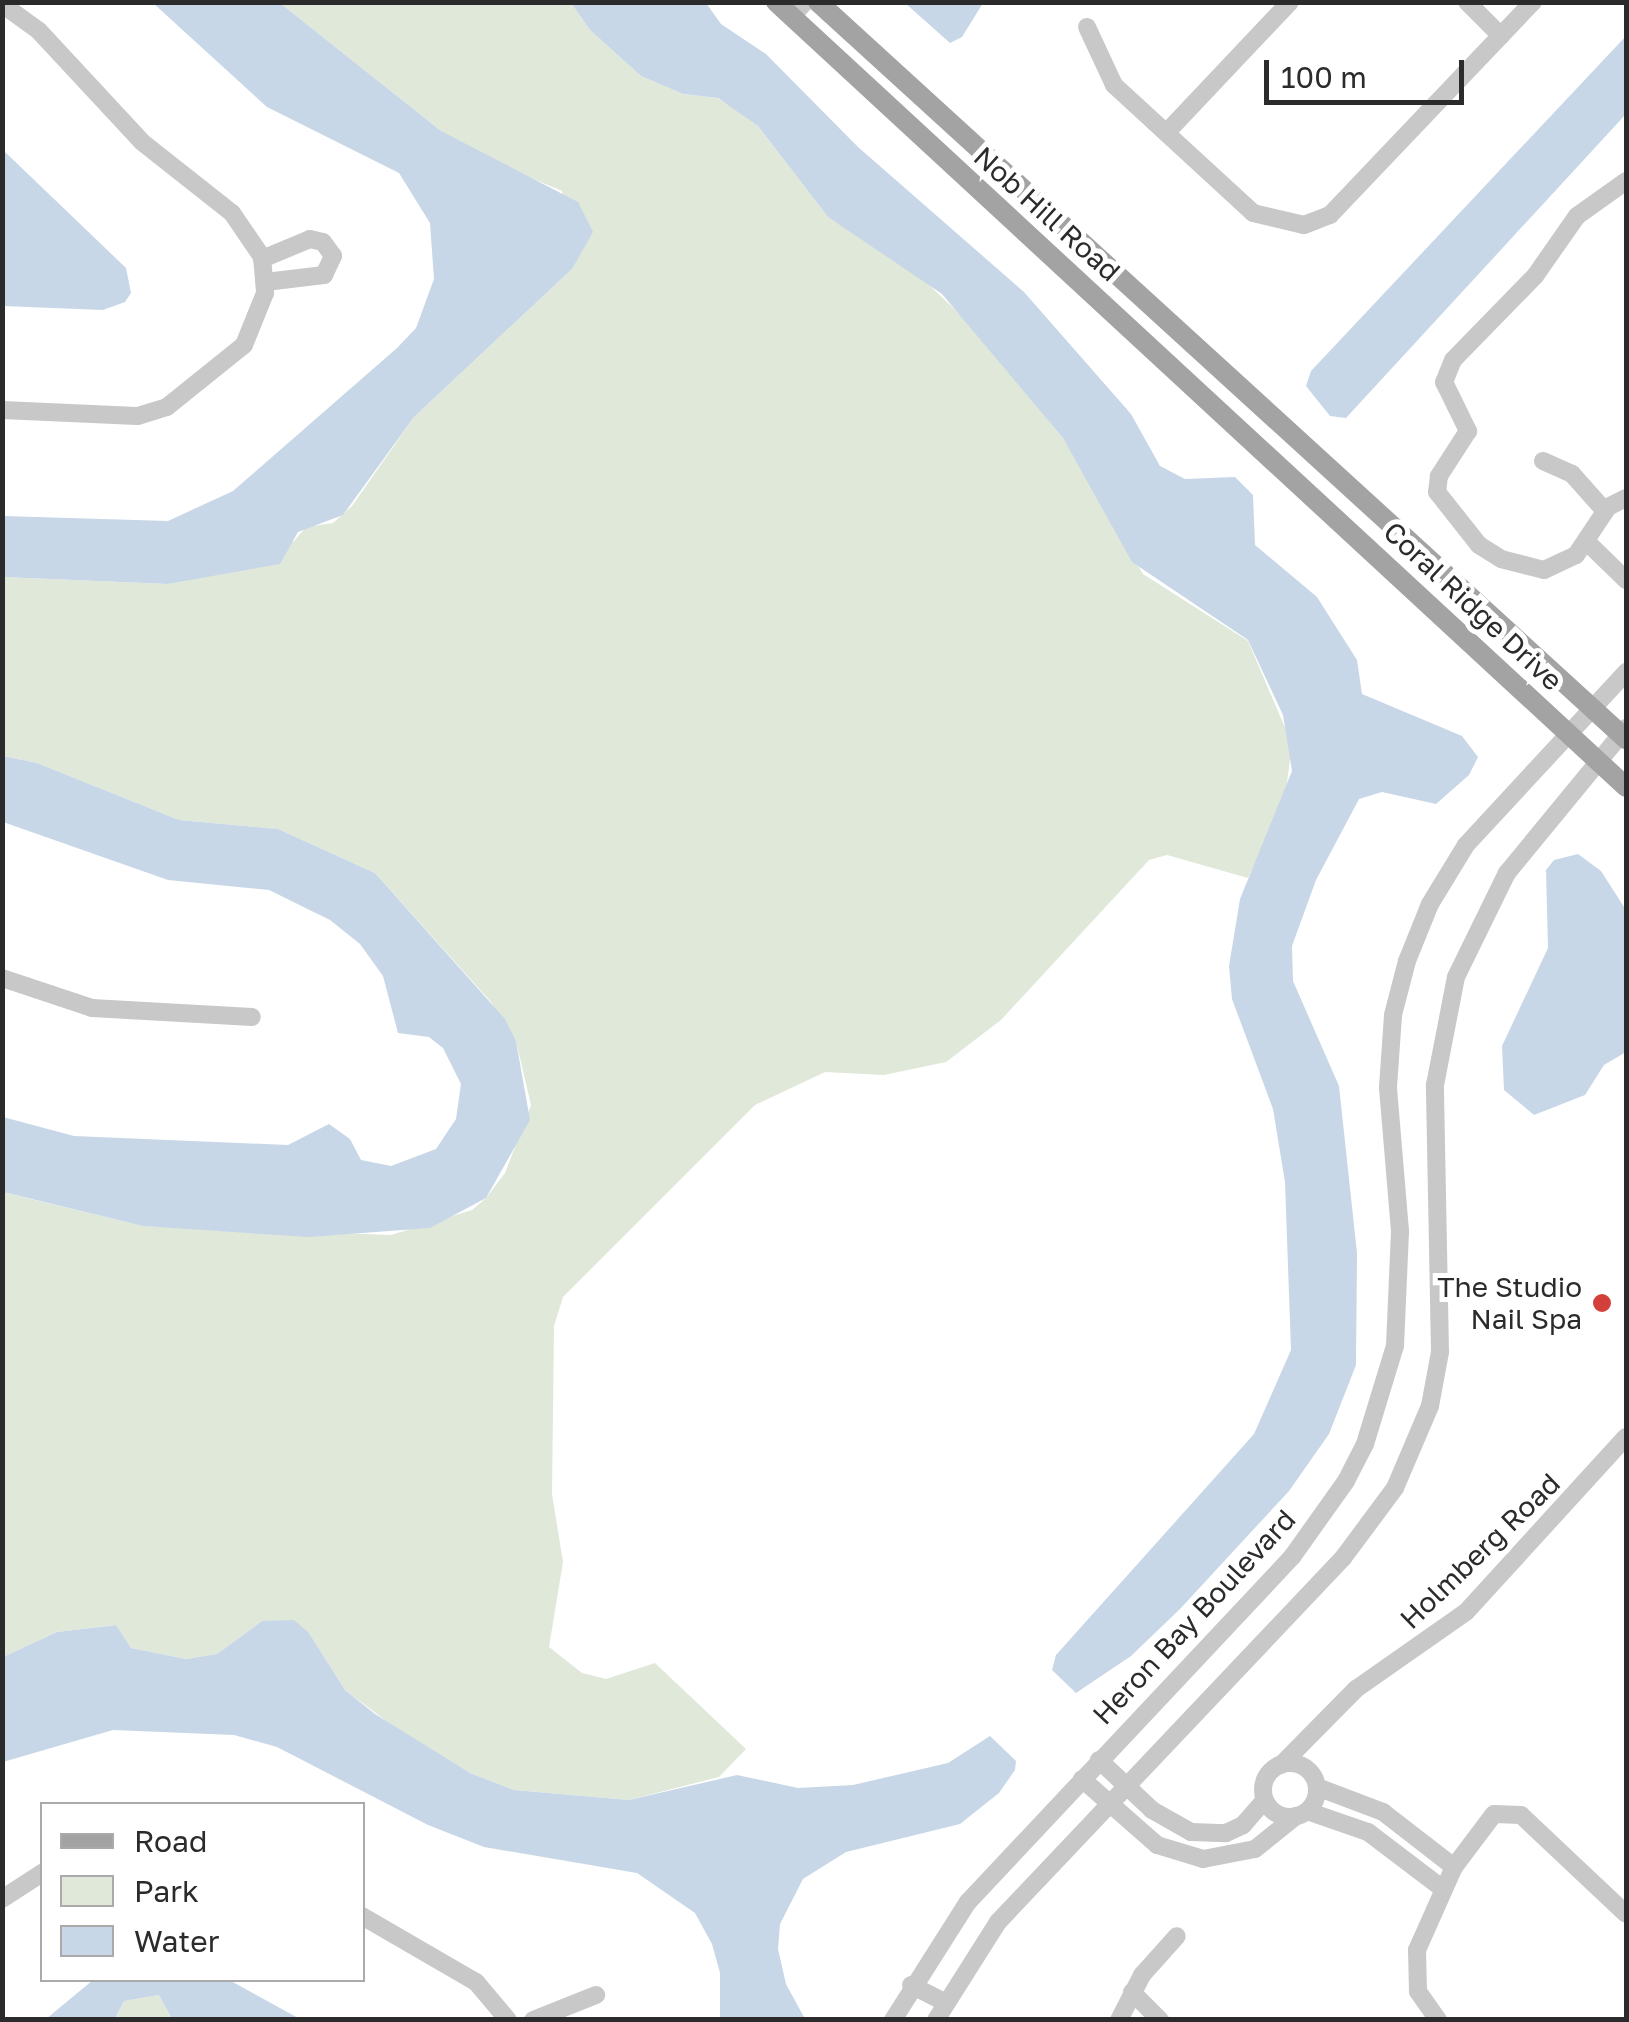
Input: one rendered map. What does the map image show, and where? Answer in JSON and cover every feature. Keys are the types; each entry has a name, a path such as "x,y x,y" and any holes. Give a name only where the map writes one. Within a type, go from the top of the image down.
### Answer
{"main road":[{"name":"Nob Hill Road","path":"776,2 798,10 1282,465"},
{"name":"Nob Hill Road","path":"818,2 1300,444"},
{"name":"Coral Ridge Drive","path":"1300,444 1625,734"},
{"name":"Coral Ridge Drive","path":"1282,465 1626,787"}],"street":[{"path":"1167,132 1290,2"},
{"path":"1466,2 1501,36"},
{"path":"1087,27 1105,73 1253,212 1288,224 1330,215 1533,2"},
{"path":"2,4 39,31 142,142 232,213 264,271 256,323 244,344 167,407 137,416 2,410"},
{"path":"1626,181 1577,216 1536,276 1453,360 1444,382 1468,431 1439,476 1438,492 1458,526 1500,559 1544,570 1562,565 1586,541 1604,511 1626,498"},
{"path":"1543,461 1572,474 1604,511"},
{"path":"1586,541 1626,580"},
{"name":"Heron Bay Boulevard","path":"893,2020 968,1902 1292,1557 1324,1517 1365,1444 1395,1346 1401,1287 1388,1087 1393,1015 1407,961 1430,904 1466,845 1626,672"},
{"path":"912,1985 941,2011 998,1922 1352,1548 1414,1450 1430,1406 1444,1310 1433,1132 1443,1023 1456,977 1507,873 1597,760 1625,734"},
{"path":"2,978 92,1008 252,1017"},
{"name":"Holmberg Road","path":"1280,1764 1356,1689 1418,1651 1466,1612 1626,1437"},
{"path":"1082,1779 1157,1845 1203,1859 1255,1849 1302,1814 1314,1780 1316,1732"},
{"path":"1099,1760 1172,1825 1210,1834 1244,1825 1265,1800"},
{"path":"1443,1889 1368,1832 1302,1814 1281,1816 1265,1800 1264,1783 1280,1764 1383,1812 1454,1867"},
{"path":"1438,2020 1418,1991 1417,1950 1454,1867 1483,1820 1505,1812 1521,1816 1626,1914"},
{"path":"1392,1850 1406,1830"},
{"path":"2,1898 40,1874"},
{"path":"365,1918 476,1982 508,2020"},
{"path":"1119,2020 1132,1992 1177,1936"},
{"path":"1132,1992 1160,2020"},
{"path":"533,2020 596,1995"}],"green space":[{"path":"280,3 571,3 590,30 641,76 683,94 717,98 739,111 758,126 828,217 910,267 968,322 1063,438 1143,574 1248,641 1292,744 1285,798 1248,878 1167,855 1149,860 1001,1020 946,1062 884,1075 825,1072 755,1105 563,1297 554,1326 552,1494 563,1562 549,1647 582,1673 606,1679 655,1663 746,1749 719,1777 629,1800 514,1790 470,1773 409,1738 345,1690 309,1633 262,1621 217,1654 186,1659 131,1648 115,1625 57,1632 3,1657 2,1192 143,1226 391,1235 472,1210 486,1198 505,1173 531,1105 516,1041 491,1002 375,873 278,829 179,820 37,763 3,756 3,577 167,584 294,541 306,527 333,523 352,506 414,417 572,269 562,191 486,159 441,131"},
{"path":"159,1995 172,2019 115,2020 124,2001"}],"water":[{"path":"153,3 280,3 441,131 578,202 593,232 572,269 414,417 343,515 298,532 280,564 167,584 3,577 3,516 168,521 233,491 416,328 434,279 430,223 399,173 267,107"},
{"path":"571,3 706,3 721,24 766,54 858,147 1024,292 1131,414 1160,466 1185,479 1235,477 1253,495 1255,545 1317,597 1357,660 1362,694 1462,736 1478,757 1469,775 1436,804 1382,792 1359,799 1316,880 1292,946 1293,981 1339,1086 1357,1253 1356,1365 1329,1434 1289,1491 1180,1609 1131,1656 1076,1693 1052,1670 1056,1655 1254,1434 1291,1350 1285,1182 1273,1109 1232,999 1229,966 1240,899 1292,771 1283,715 1248,640 1132,562 1063,438 942,294 828,217 758,126 718,98 683,94 641,76 590,30"},
{"path":"905,3 983,3 962,37 950,43"},
{"path":"1626,36 1626,114 1346,418 1330,416 1306,386 1311,371"},
{"path":"3,150 126,268 131,293 125,302 103,310 3,306"},
{"path":"3,756 37,763 179,820 278,829 375,873 505,1019 516,1041 530,1120 486,1198 430,1228 308,1237 143,1226 3,1192 3,1117 74,1136 288,1145 329,1124 350,1139 361,1160 391,1166 436,1149 456,1119 461,1084 443,1048 429,1037 398,1033 383,976 360,944 330,920 269,890 168,880 3,822"},
{"path":"1578,854 1601,871 1626,910 1626,1052 1604,1065 1585,1095 1534,1115 1504,1090 1502,1046 1548,948 1546,870 1554,860"},
{"path":"294,1620 309,1633 345,1690 375,1714 470,1773 514,1790 629,1800 737,1775 798,1788 853,1785 948,1763 990,1736 1016,1761 1015,1770 999,1793 960,1824 846,1852 803,1879 780,1924 778,1949 786,1984 805,2019 720,2020 720,1973 712,1944 695,1913 637,1873 484,1847 428,1825 277,1747 234,1735 113,1730 3,1762 3,1657 57,1632 116,1625 131,1648 186,1659 217,1654 262,1621"},
{"path":"91,1982 233,1982 300,2019 172,2019 159,1995 124,2001 115,2019 46,2019"}],"place":[{"name":"The Studio Nail Spa","path":"1602,1303"}]}
